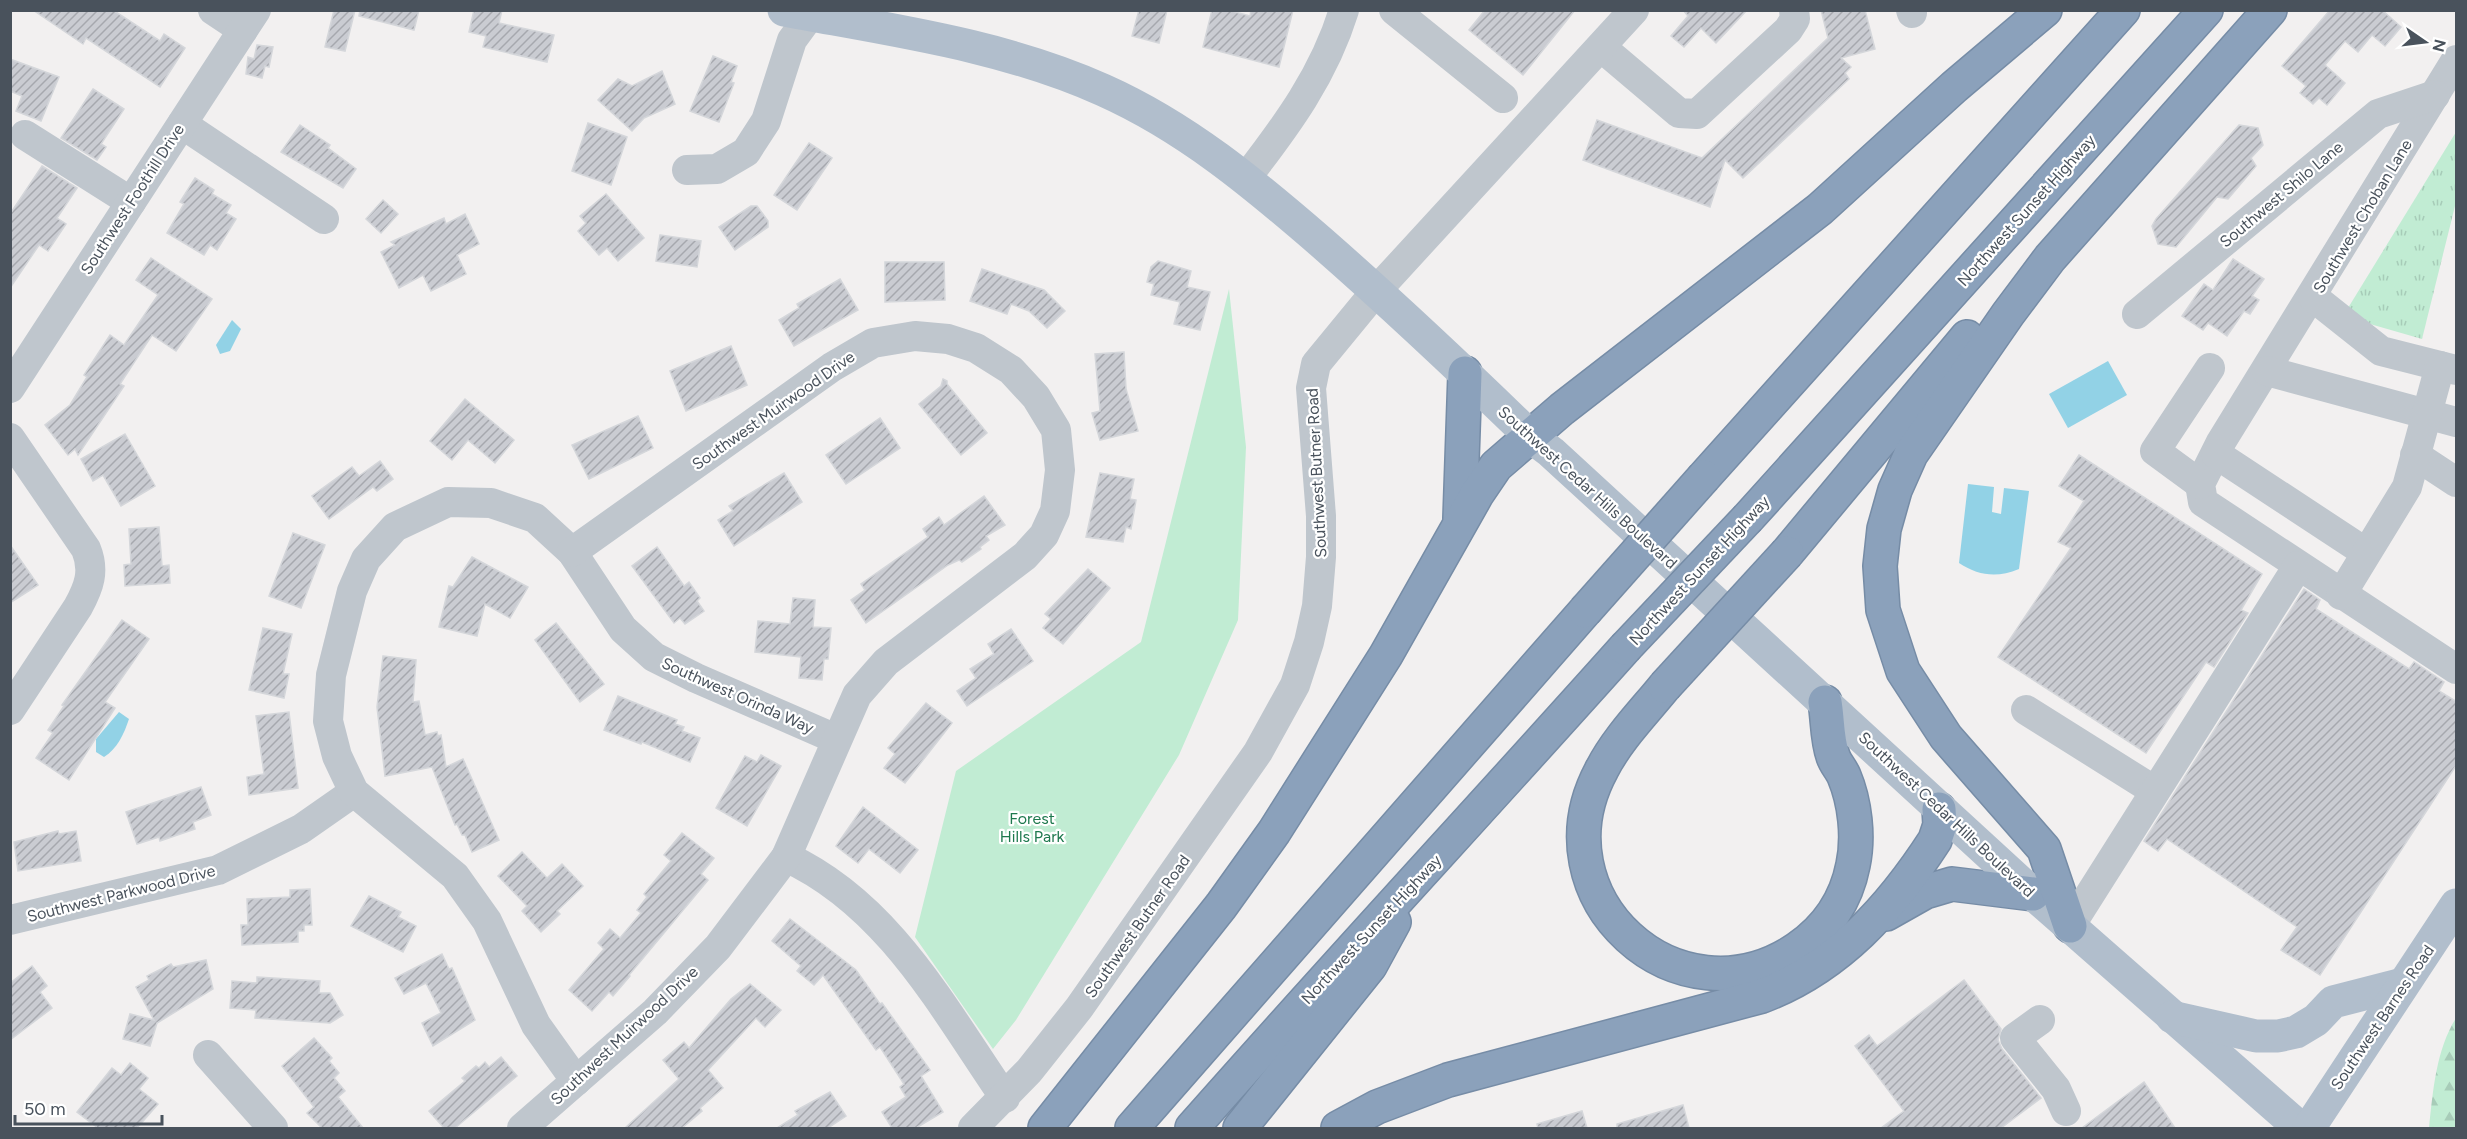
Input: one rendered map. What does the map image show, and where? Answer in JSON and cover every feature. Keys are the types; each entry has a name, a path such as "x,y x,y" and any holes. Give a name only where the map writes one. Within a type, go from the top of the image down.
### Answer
{"highway":[{"path":"1045,1128 1221,906 1274,832 1386,655 1496,466 1530,436 1820,209 1954,87 2045,10"},
{"path":"1132,1128 1704,477 2123,10"},
{"name":"Northwest Sunset Highway","path":"1192,1128 1316,988 1415,883 1626,648 1748,518 2206,10"},
{"path":"2070,926 2044,849 1946,736 1903,670 1883,610 1880,566 1884,528 1895,490 1911,454 1939,411 2050,258 2270,10"},
{"path":"1825,702 1833,756 1844,776 1853,804 1856,842 1847,889 1826,925 1786,956 1754,968 1708,973 1665,962 1634,943 1609,916 1593,888 1583,858 1584,828 1589,801 1601,769 1665,686 1787,553 1998,300 2050,258"},
{"path":"1460,526 1465,373"},
{"path":"1338,1128 1377,1107 1448,1080 1772,993 1793,984 1821,968 1872,922 1935,840 1940,825 1940,808"},
{"path":"1240,1128 1370,966 1415,883"},
{"path":"1872,922 1925,892 1952,884 2033,894"}],"main road":[{"name":"Southwest Cedar Hills Boulevard","path":"802,12 986,51 1103,90 1180,132 1246,178 1376,291 1530,436 1551,452 2033,894 2170,1017 2300,1128"},
{"name":"Southwest Barnes Road","path":"2309,1128 2457,905"},
{"path":"2170,1017 2256,1036 2278,1036 2296,1032 2316,1020 2333,1002 2403,984"}],"street":[{"path":"213,10 249,20"},
{"path":"1246,178 1295,114 1310,90 1335,40 1344,10"},
{"path":"1394,10 1427,20 1503,98"},
{"name":"Southwest Butner Road","path":"973,1128 1005,1098 1079,1008 1213,821 1258,752 1295,685 1309,642 1317,606 1321,557 1321,516 1311,388 1313,371 1323,352 1376,291 1634,10"},
{"path":"1601,47 1679,113 1696,114 1788,30 1795,19 1794,10"},
{"path":"687,170 717,169 746,152 766,121 802,12"},
{"name":"Southwest Foothill Drive","path":"10,388 21,347 131,202 249,20"},
{"name":"Southwest Choban Lane","path":"2200,484 2216,454 2457,60"},
{"name":"Southwest Shilo Lane","path":"2137,314 2378,114 2435,95"},
{"path":"182,124 324,219"},
{"path":"25,135 131,202"},
{"path":"2313,297 2381,351 2448,368 2425,412 2407,487 2365,552 2341,595"},
{"name":"Southwest Muirwood Drive","path":"522,1128 655,1012 718,947 786,857 817,792 836,738 857,695 886,662 1025,556 1044,535 1055,511 1060,470 1056,430 1036,397 1011,370 976,348 948,339 915,336 873,343 832,367 572,552"},
{"path":"2210,368 2155,451 2200,484 2203,502 2341,595 2457,669"},
{"path":"2268,371 2457,422"},
{"path":"10,438 86,549 92,570 85,595 78,607 10,710"},
{"path":"2216,454 2365,552"},
{"path":"2415,455 2457,482"},
{"name":"Southwest Orinda Way","path":"576,1081 536,1025 487,921 455,876 354,792 337,756 328,721 331,675 352,591 366,559 395,527 448,502 491,503 535,518 572,552 623,629 654,657 696,678 836,738"},
{"path":"2070,926 2298,566"},
{"path":"2026,710 2155,791"},
{"name":"Southwest Parkwood Drive","path":"10,920 218,870 301,829 354,792"},
{"path":"786,857 803,865 869,915 908,954 1005,1098"},
{"path":"2040,1020 2014,1038 2056,1089 2066,1111"},
{"path":"208,1055 273,1128"}],"green space":[{"path":"2456,132 2456,202 2422,339 2370,324 2348,308"},
{"name":"Forest Hills Park","path":"1229,289 1246,447 1238,620 1179,755 1016,1020 993,1049 915,937 956,771 1141,642"},
{"path":"2456,1018 2456,1128 2429,1128 2440,1057 2449,1030"}],"water":[{"path":"232,320 241,329 230,351 220,354 216,345"},
{"path":"2108,361 2127,395 2068,428 2049,394"},
{"path":"1968,484 1994,487 1992,512 2001,514 2004,488 2029,491 2019,569 2003,574 1988,574 1974,571 1959,563"},
{"path":"119,712 129,719 120,741 104,757 96,752 96,739"}],"building":[{"path":"33,10 113,10 160,41 164,34 185,48 160,87 86,38 83,44"},
{"path":"334,10 355,10 345,51 325,47"},
{"path":"360,10 419,10 414,30 359,16"},
{"path":"474,10 502,10 499,23 554,35 547,62 483,47 486,36 469,32"},
{"path":"1139,10 1167,10 1159,43 1132,36"},
{"path":"1212,10 1228,10 1250,16 1251,10 1293,10 1279,67 1203,47"},
{"path":"1485,10 1575,10 1523,75 1469,30"},
{"path":"1683,10 1747,10 1716,43 1701,28 1684,47 1671,36 1688,16"},
{"path":"1821,10 1865,10 1875,49 1841,58 1851,67 1845,73 1849,79 1743,178 1725,160 1710,207 1583,160 1597,120 1702,158 1828,38"},
{"path":"2330,10 2382,10 2401,27 2385,46 2372,35 2358,52 2345,41 2325,65 2345,83 2327,105 2319,98 2313,104 2300,93 2306,86 2282,66"},
{"path":"257,45 273,47 269,67 265,66 262,78 246,74 248,57 254,59"},
{"path":"713,56 737,66 731,82 734,83 719,122 690,111"},
{"path":"10,59 59,77 41,121 16,111 22,96 10,91"},
{"path":"662,71 675,104 644,118 632,131 598,100 618,79 632,86"},
{"path":"93,89 124,109 101,144 106,147 97,160 61,138"},
{"path":"588,123 627,137 611,185 572,171"},
{"path":"300,125 330,145 328,148 356,169 343,188 281,152"},
{"path":"2239,125 2258,128 2263,145 2251,158 2256,166 2228,199 2217,197 2176,247 2158,244 2152,226 2156,219"},
{"path":"809,143 832,158 797,210 774,195"},
{"path":"42,166 77,188 57,218 66,224 48,251 39,245 10,288 10,214"},
{"path":"195,178 214,190 212,194 231,205 226,213 236,219 217,250 210,245 204,255 167,233 184,204 180,202"},
{"path":"606,194 644,238 618,261 607,248 599,255 578,231 586,223 580,216"},
{"path":"383,200 398,214 381,233 366,219"},
{"path":"751,206 757,206 768,221 768,227 735,250 719,227"},
{"path":"465,214 479,244 457,255 466,274 431,291 423,275 399,288 381,252 395,245 391,242 444,218 446,224"},
{"path":"660,235 701,241 697,267 656,261"},
{"path":"151,258 212,299 176,351 152,335 120,384 124,386 78,455 75,449 68,455 45,425 70,405 87,377 84,375 110,335 124,345 158,295 136,280"},
{"path":"2233,259 2264,279 2252,296 2259,300 2250,314 2244,311 2227,336 2208,323 2203,330 2182,316 2204,284 2213,290"},
{"path":"1158,261 1191,271 1187,287 1210,292 1200,330 1174,324 1180,302 1151,295 1154,284 1147,282 1151,267"},
{"path":"885,262 944,262 945,300 885,302"},
{"path":"982,269 1044,290 1065,311 1047,328 1029,311 1011,304 1007,314 970,301"},
{"path":"840,279 858,310 794,346 779,320 799,308 797,304"},
{"path":"731,346 747,385 686,411 670,371"},
{"path":"1124,352 1126,389 1138,431 1100,440 1092,413 1100,411 1095,354"},
{"path":"943,379 947,381 947,384 987,433 961,455 919,404 941,386"},
{"path":"465,399 514,440 495,463 468,440 452,460 430,441"},
{"path":"638,416 653,448 589,479 572,445"},
{"path":"880,418 900,448 846,484 826,455"},
{"path":"125,434 155,486 121,506 103,475 93,481 81,459"},
{"path":"2079,455 2262,574 2241,610 2248,613 2214,667 2206,662 2146,753 1998,657 2071,548 2058,542 2084,501 2059,486"},
{"path":"380,461 393,479 377,491 373,487 329,519 312,496 352,467 359,476"},
{"path":"784,473 802,502 734,546 718,520 733,511 729,506"},
{"path":"1100,473 1134,479 1130,499 1136,500 1131,529 1126,527 1123,542 1086,537"},
{"path":"984,496 1005,525 986,536 989,540 980,547 981,549 962,562 959,560 948,565 866,623 851,600 865,590 861,584 928,537 923,529 939,517 944,525"},
{"path":"159,527 162,566 169,565 170,583 125,586 124,565 131,564 129,529"},
{"path":"293,533 325,545 301,608 269,596"},
{"path":"10,545 38,585 10,603"},
{"path":"657,547 684,586 689,582 700,598 697,601 704,611 685,624 680,618 674,623 632,566"},
{"path":"472,557 528,587 510,618 485,604 477,636 439,627 449,586 453,587"},
{"path":"1088,569 1110,588 1063,644 1043,628 1051,619 1045,614"},
{"path":"2304,589 2320,600 2316,609 2409,669 2414,662 2444,682 2439,691 2457,702 2457,764 2320,975 2281,950 2297,927 2167,839 2158,851 2144,841"},
{"path":"793,598 815,600 813,627 831,628 828,659 824,659 822,680 799,678 801,657 755,652 758,621 790,624"},
{"path":"122,620 149,639 105,702 115,708 69,780 36,758 53,733 48,730 64,706 62,705"},
{"path":"556,623 604,684 580,702 535,640"},
{"path":"263,628 292,634 283,674 289,674 284,698 249,690"},
{"path":"1011,629 1033,661 967,706 957,691 976,678 970,669 994,654 988,644"},
{"path":"383,656 416,660 413,702 419,701 425,735 437,732 438,736 441,735 446,767 463,759 499,840 472,852 465,835 462,835 457,824 455,825 432,767 385,776 377,707"},
{"path":"618,696 677,720 675,724 684,727 682,731 700,738 690,762 642,742 641,744 604,730"},
{"path":"926,703 952,723 905,783 884,768 895,754 888,748"},
{"path":"289,712 298,788 249,795 247,777 264,774 256,716"},
{"path":"761,755 781,766 747,826 716,808 745,756 757,762"},
{"path":"201,787 211,815 193,822 195,829 160,841 159,837 137,844 126,812"},
{"path":"863,807 918,850 900,873 869,849 858,863 836,846"},
{"path":"58,831 59,834 76,831 81,861 18,871 14,842"},
{"path":"682,833 714,858 701,874 708,880 613,996 609,992 592,1011 569,990 604,949 598,943 610,929 620,938 641,913 637,910 647,897 644,894 671,861 664,855"},
{"path":"522,852 547,878 562,864 583,886 557,911 560,914 541,932 522,911 527,906 498,876"},
{"path":"310,889 312,925 304,925 304,931 298,931 298,942 242,945 241,925 248,925 247,899 290,897 290,890"},
{"path":"369,896 401,912 398,917 416,926 403,952 351,926"},
{"path":"790,919 856,970 930,1070 921,1076 943,1112 916,1128 892,1128 882,1112 906,1097 900,1087 904,1084 880,1047 876,1050 823,975 814,985 797,971 801,966 772,941"},
{"path":"442,954 449,969 452,968 475,1020 433,1046 422,1023 441,1013 426,983 404,994 395,978"},
{"path":"206,960 213,989 157,1023 150,1046 123,1039 130,1014 154,1020 136,987 149,980 147,976 171,964 173,967"},
{"path":"32,966 47,986 40,992 52,1008 10,1040 10,983"},
{"path":"257,977 320,981 319,993 330,993 343,1015 330,1023 255,1018 256,1010 230,1008 232,981 257,983"},
{"path":"1964,980 2001,1029 1998,1040 2002,1049 2041,1098 2001,1128 1881,1128 1904,1111 1855,1046 1869,1035 1877,1046"},
{"path":"750,984 781,1010 765,1027 756,1018 708,1070 723,1088 682,1128 625,1128 679,1079 663,1060 684,1042 689,1048 731,999"},
{"path":"314,1038 332,1058 329,1061 339,1073 334,1078 345,1091 338,1097 363,1128 322,1128 307,1113 314,1107 282,1066"},
{"path":"501,1057 517,1076 455,1128 444,1128 429,1111 465,1081 462,1078 476,1066 479,1068 485,1062 489,1067"},
{"path":"130,1063 148,1078 139,1089 158,1104 137,1128 98,1128 77,1112 112,1068 121,1075"},
{"path":"2144,1082 2175,1128 2082,1128"},
{"path":"830,1092 846,1116 828,1128 777,1128 798,1115 795,1111"},
{"path":"1683,1105 1689,1128 1617,1128 1617,1124"},
{"path":"1582,1111 1587,1128 1538,1128 1537,1124"}]}
